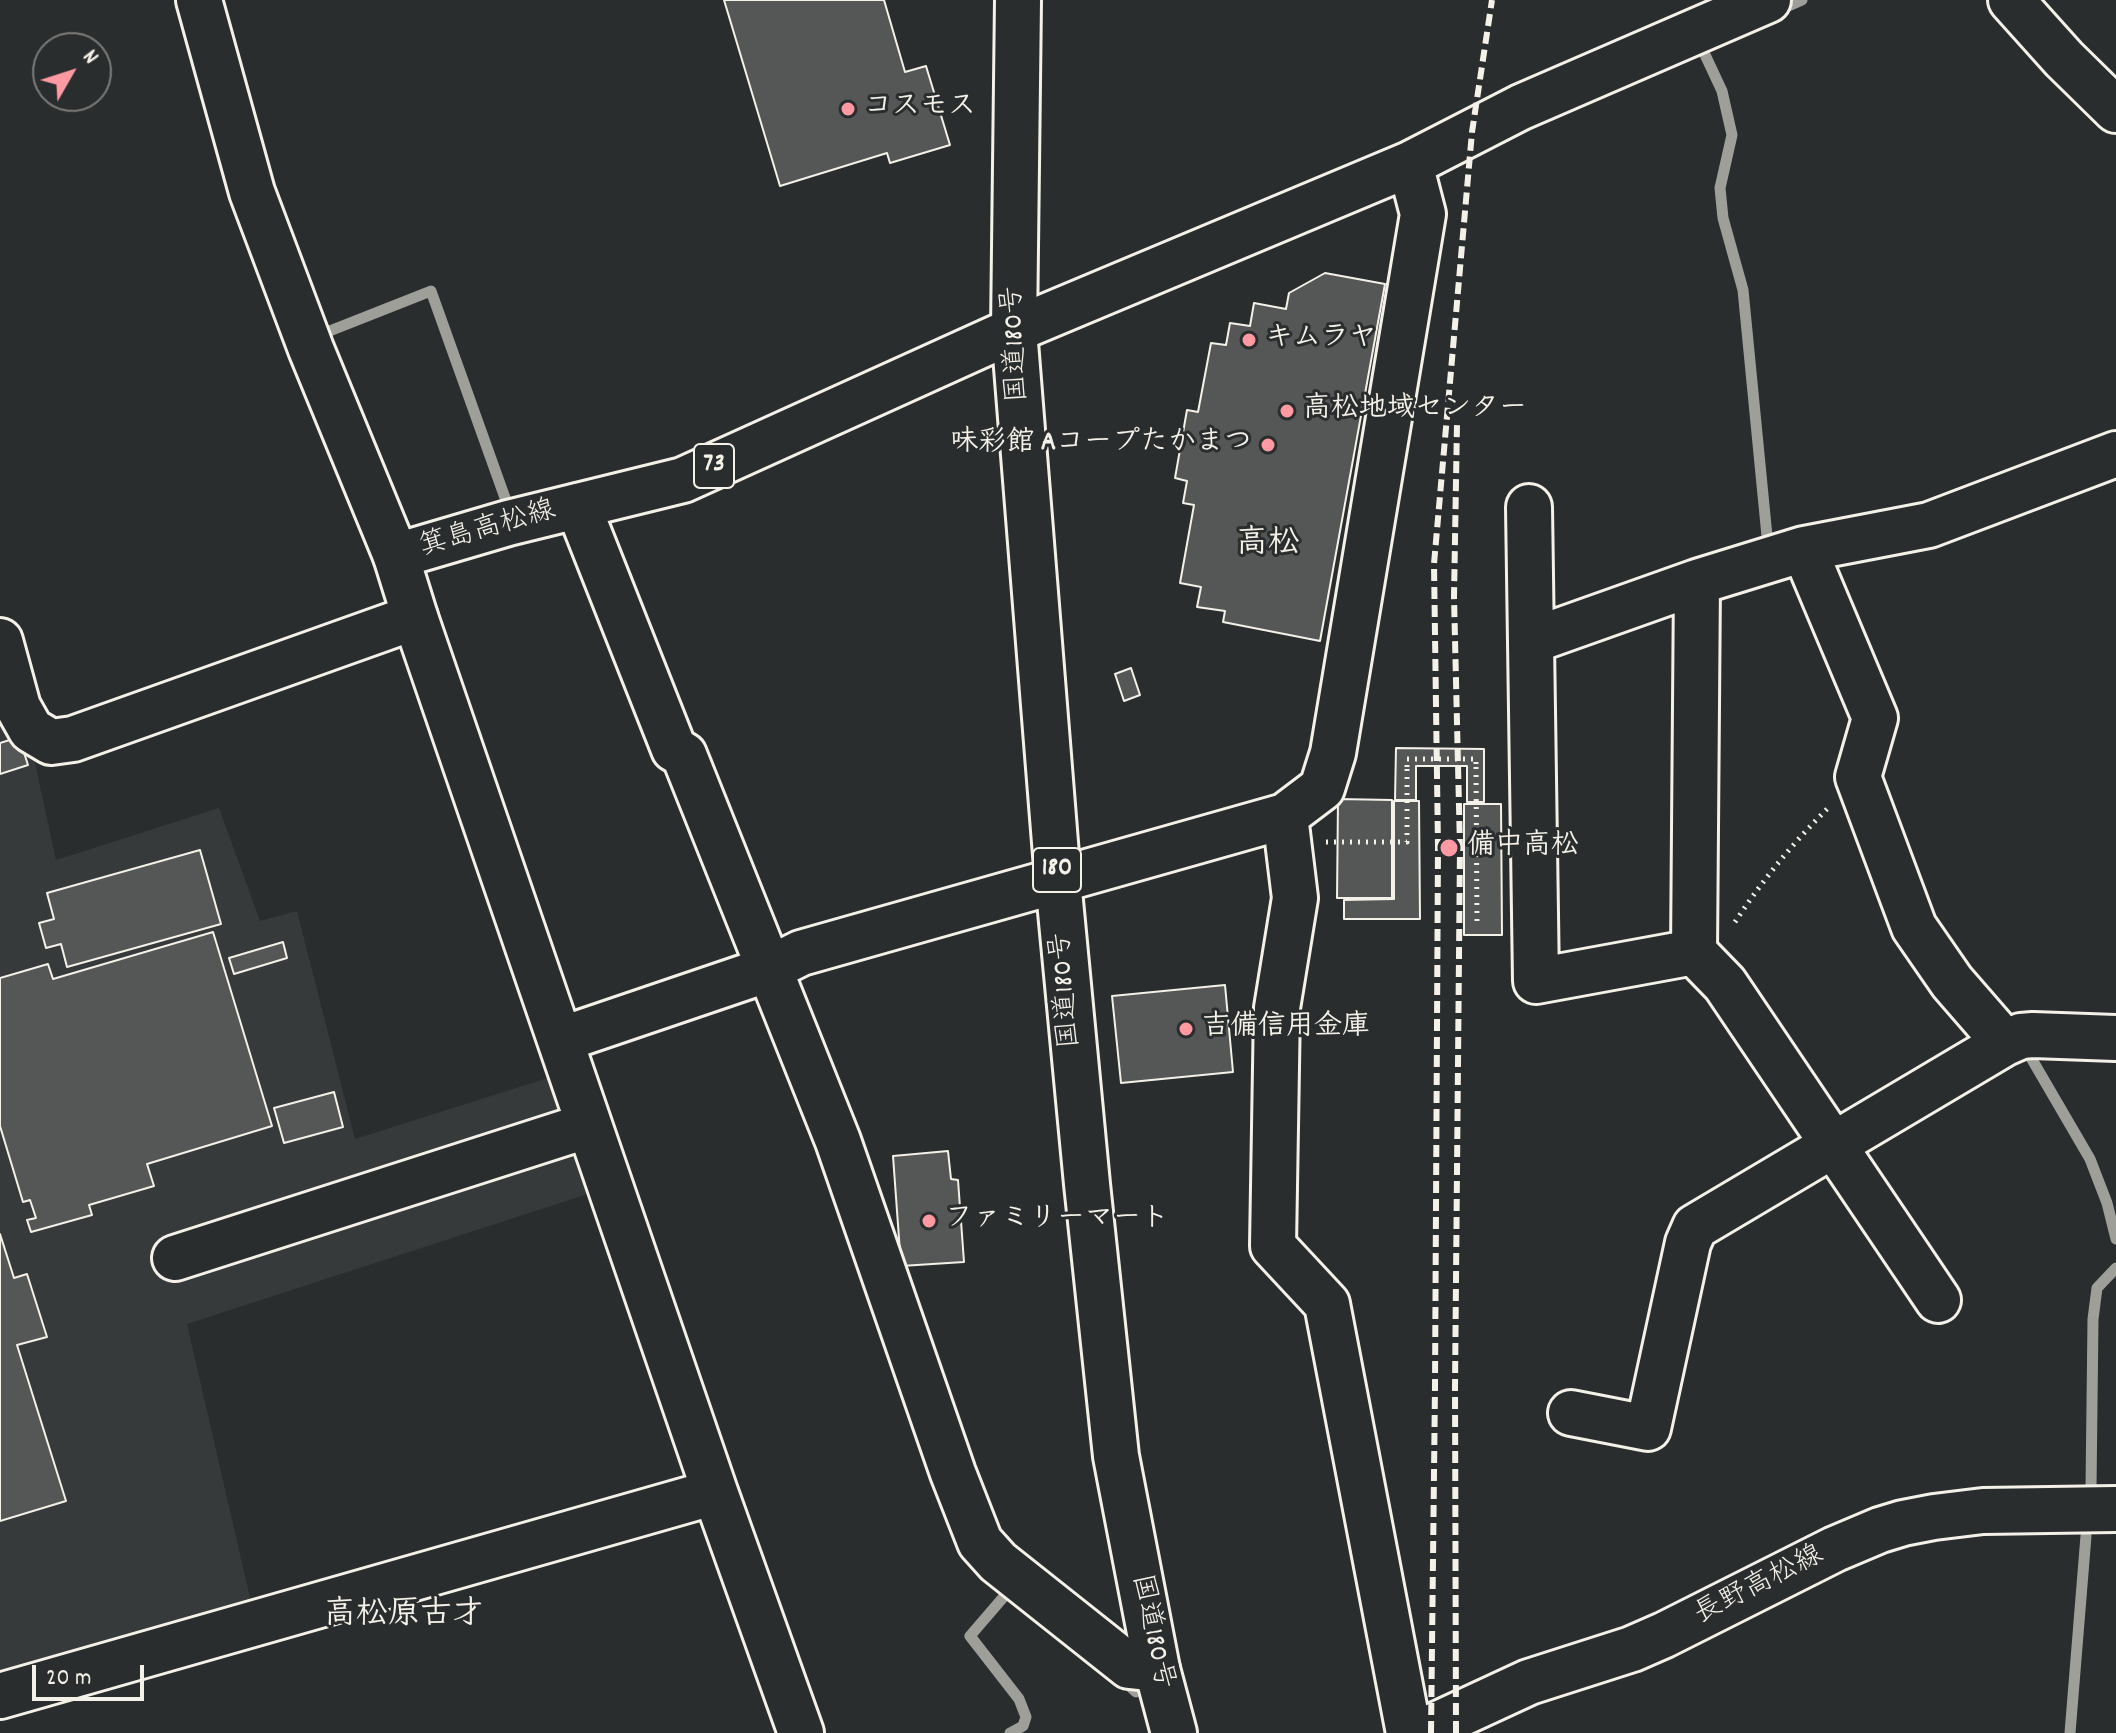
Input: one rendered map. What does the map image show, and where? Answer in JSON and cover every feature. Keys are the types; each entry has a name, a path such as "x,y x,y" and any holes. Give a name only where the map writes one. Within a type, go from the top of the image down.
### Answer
{"main road":[{"path":"199,0 252,192 311,349 396,556"},
{"name":"国道180号","path":"1018,0 1014,330 1058,880 1116,1456 1157,1669 1174,1733"},
{"name":"箕島高松線","path":"801,1733 715,1492 396,556 508,523 683,480 1014,330 1410,164 1521,107 1768,0"},
{"path":"2011,0 2064,59 2116,110"},
{"path":"560,1040 769,969 801,953 1285,816 1322,788 1333,753 1423,214 1410,164"},
{"path":"1531,641 1697,582 1788,554 1929,525 2116,454"},
{"path":"578,506 674,749 684,755 838,1141 953,1473 980,1542 1025,1585 1129,1666 1157,1669"},
{"path":"1529,507 1536,981 1701,960"},
{"path":"1788,554 1875,718 1858,777 1914,927 1952,982 2011,1040"},
{"path":"1697,582 1701,960 1725,984 1938,1300"},
{"path":"0,641 18,707 31,730 51,742 73,739 415,617"},
{"path":"1285,816 1295,898 1277,1008 1273,1246 1327,1304 1409,1733"},
{"path":"1571,1413 1648,1428 1688,1243 1695,1227 2011,1040 2033,1035 2116,1038"},
{"path":"175,1258 589,1125"},
{"path":"0,1696 715,1492"},
{"name":"長野高松線","path":"1419,1733 1529,1682 1632,1649 1664,1635 1835,1549 1880,1530 1934,1517 1983,1511 2116,1509"}],"path":[{"path":"1285,816 1328,842 1407,842 1407,759 1476,759 1477,925"},
{"path":"1701,960 1731,928 1762,881 1858,777"}],"shaded area":[{"path":"0,690 33,754 56,860 219,808 260,921 297,911 355,1139 557,1075 597,1191 187,1324 251,1602 0,1677"}],"building":[{"name":"コスモス","path":"724,0 884,0 905,72 926,66 950,145 890,163 887,153 780,186"},
{"name":"味彩館 Aコープたかまつ","path":"1325,273 1385,284 1320,641 1223,622 1225,611 1197,607 1201,587 1180,583 1194,505 1183,503 1187,481 1175,478 1187,410 1198,412 1211,343 1226,345 1230,323 1250,326 1254,303 1286,309 1289,293"},
{"path":"1131,668 1140,695 1124,701 1115,674"},
{"path":"19,737 28,765 0,774 0,743"},
{"path":"1396,748 1484,749 1484,802 1467,802 1467,766 1416,766 1416,800 1395,800"},
{"path":"1338,799 1392,800 1392,898 1337,898"},
{"path":"1394,801 1419,801 1420,919 1344,919 1344,900 1394,899"},
{"path":"1464,804 1501,804 1502,935 1464,935"},
{"path":"200,850 221,924 67,967 61,944 46,948 39,923 54,919 47,893"},
{"path":"213,932 272,1126 147,1164 154,1186 89,1205 92,1215 31,1232 27,1220 36,1218 30,1200 23,1202 0,1126 0,978 48,964 53,979"},
{"path":"283,942 287,958 234,974 229,958"},
{"path":"1225,985 1233,1072 1121,1083 1112,996"},
{"path":"334,1092 343,1127 284,1143 274,1108"},
{"name":"ファミリーマート","path":"948,1151 951,1179 958,1180 964,1262 901,1266 893,1156"},
{"path":"0,1234 14,1278 27,1274 47,1337 17,1345 66,1501 0,1521"}],"waterway":[{"path":"1777,11 1802,0"},
{"path":"1706,41 1700,44 1722,91 1732,135 1720,188 1723,218 1743,290 1767,536 1774,547"},
{"path":"320,329 322,334 431,291 509,509"},
{"path":"2023,1048 2090,1159 2107,1203 2116,1239"},
{"path":"2091,1488 2093,1319 2097,1288 2116,1268"},
{"path":"2070,1733 2086,1536"},
{"path":"1010,1733 1023,1726 1026,1717 1019,1699 970,1636 1013,1586"},
{"path":"1122,1679 1136,1692"}],"railway":[{"path":"1431,1733 1438,847 1434,564 1472,132 1492,0"},
{"path":"1456,1733 1455,1387 1460,848 1454,597 1457,424"}],"place":[{"name":"コスモス","path":"848,109"},
{"name":"キムラヤ","path":"1249,340"},
{"name":"高松地域センター","path":"1287,411"},
{"name":"味彩館 Aコープたかまつ","path":"1268,445"},
{"name":"備中高松","path":"1449,848"},
{"name":"吉備信用金庫","path":"1186,1029"},
{"name":"ファミリーマート","path":"929,1221"}],"district":[{"name":"高松","path":"1268,547"},
{"name":"高松原古才","path":"404,1618"}]}
